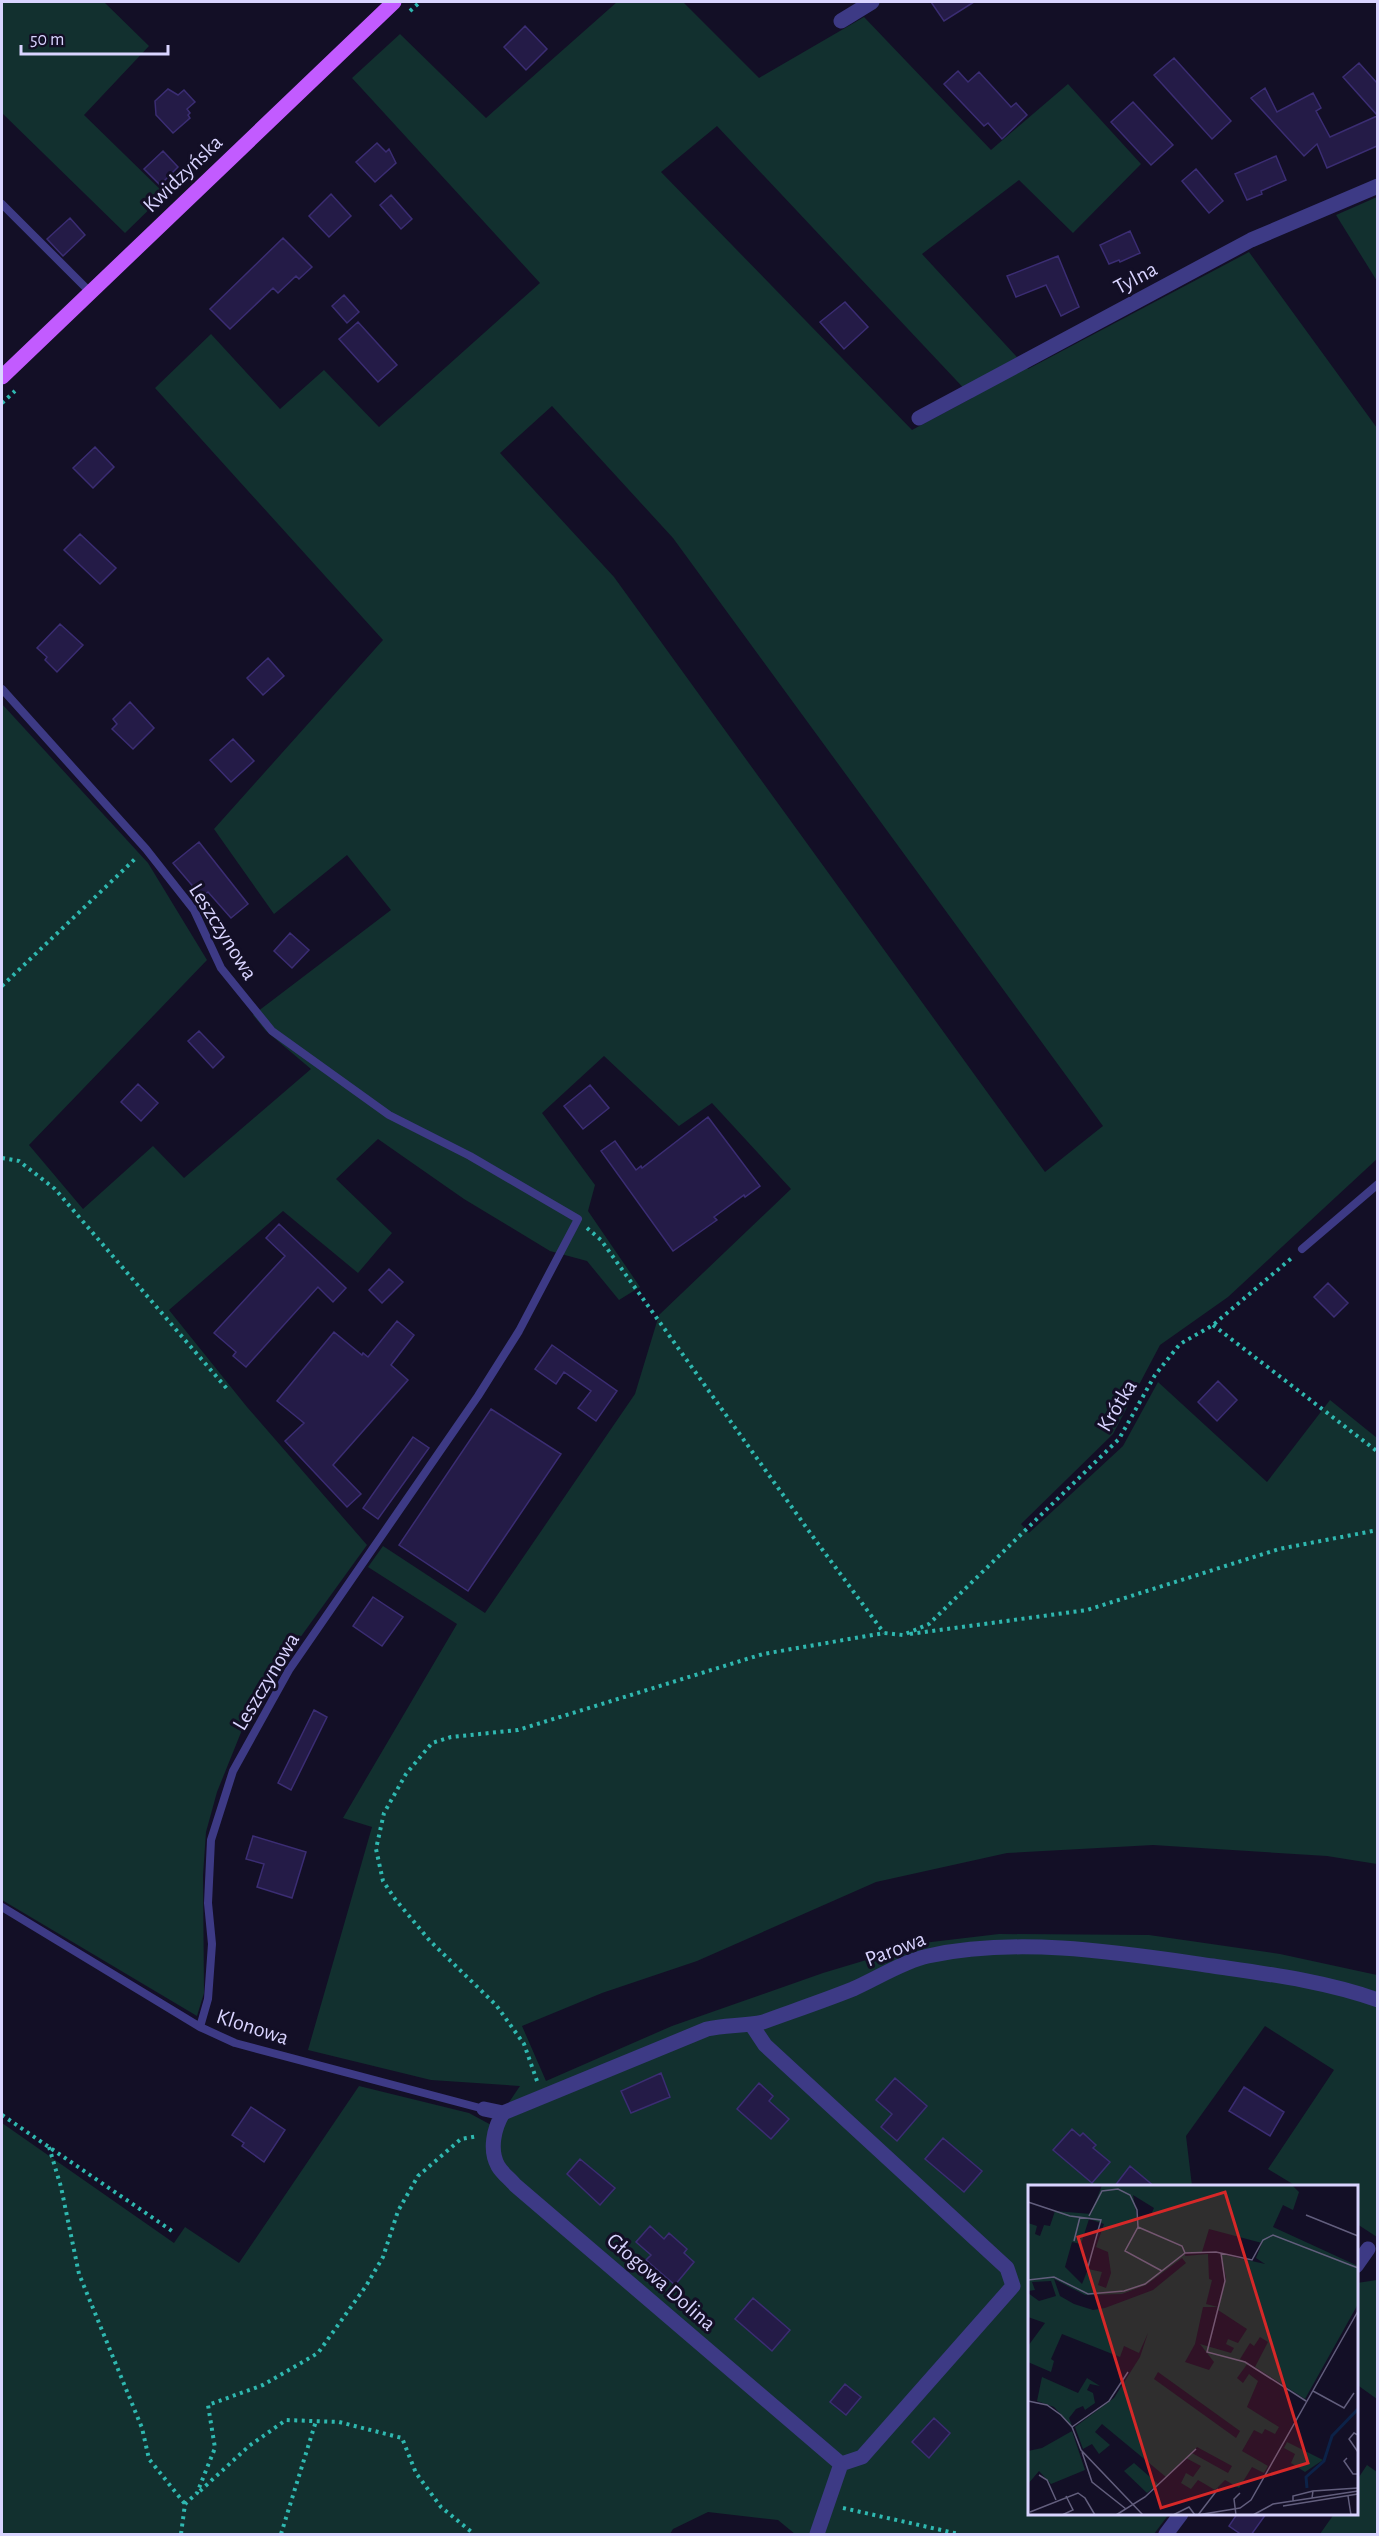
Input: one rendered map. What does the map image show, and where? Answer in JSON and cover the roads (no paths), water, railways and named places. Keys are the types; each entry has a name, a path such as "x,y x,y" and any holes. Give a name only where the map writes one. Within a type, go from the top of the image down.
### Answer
{"main road":[{"name":"Kwidzyńska","path":"2,377 394,2"}],"street":[{"path":"841,21 872,2"},
{"name":"Tylna","path":"919,418 1251,240 1377,186"},
{"name":"Parowa","path":"499,2120 543,2096 707,2029 726,2025 751,2025 850,1990 926,1956 973,1949 1028,1947 1127,1953 1286,1976 1355,1992 1377,2000"},
{"path":"751,2025 765,2045 1007,2268 1012,2286 862,2457 841,2464 817,2535"},
{"path":"484,2109 499,2120"},
{"name":"Głogowa Dolina","path":"499,2120 494,2148 498,2166 515,2185 841,2464"},
{"path":"1358,2263 1368,2249"},
{"path":"1167,2535 1180,2515"}],"lane":[{"path":"2,204 90,292"},
{"name":"Leszczynowa","path":"2,689 147,849 194,910 221,968 272,1031 389,1115 470,1156 578,1219 519,1331 478,1396 290,1670 233,1771 211,1840 208,1903 212,1944 208,1999 200,2027"},
{"path":"1302,1249 1377,1184"},
{"name":"Klonowa","path":"2,1907 200,2027 235,2043 484,2109"}]}
